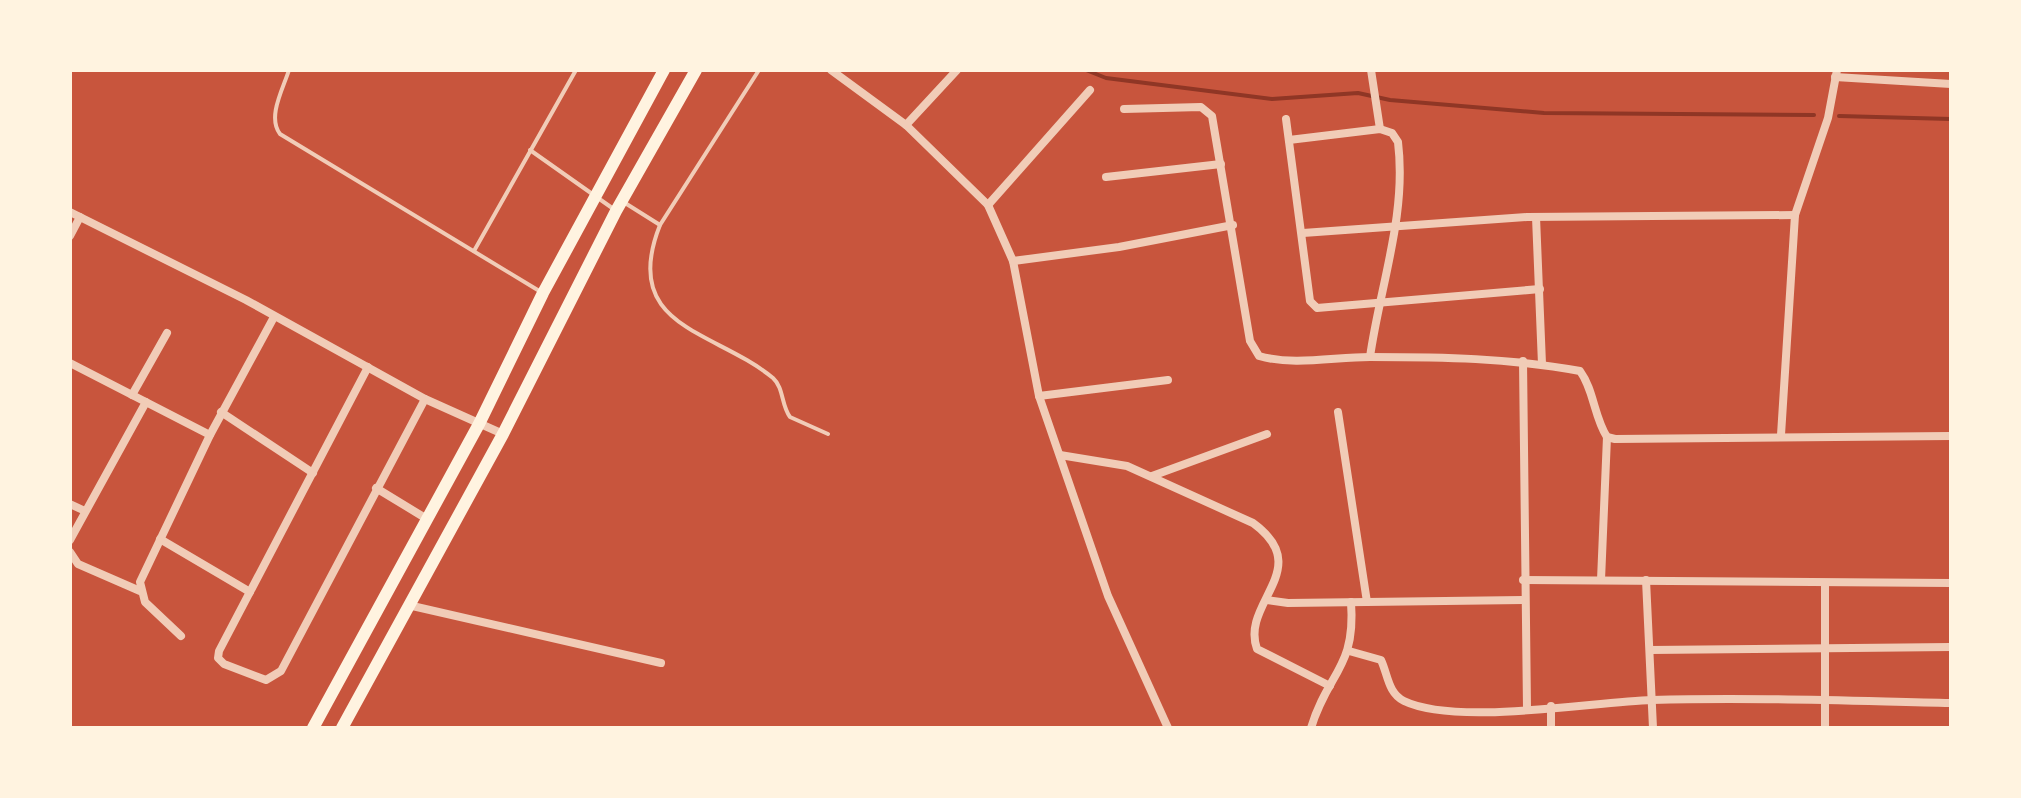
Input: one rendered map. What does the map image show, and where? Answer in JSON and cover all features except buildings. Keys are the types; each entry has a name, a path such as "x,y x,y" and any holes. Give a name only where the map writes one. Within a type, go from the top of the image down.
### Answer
{"main road":[{"path":"313,728 479,424 543,293 664,70"},
{"path":"342,728 503,434 619,206 696,70"}],"street":[{"path":"831,70 906,125 988,205 1013,261 1039,396 1108,596 1168,728"},
{"path":"906,125 957,70"},
{"path":"1371,70 1380,129"},
{"path":"1781,435 1795,215 1828,118 1836,74 1951,84"},
{"path":"988,205 1090,90"},
{"path":"1124,109 1207,109 1212,116 1233,225 1250,341 1259,356 1279,360 1370,357 1523,361 1580,371 1607,437 1601,580"},
{"path":"1286,119 1310,301 1317,308 1378,300 1540,289"},
{"path":"1289,140 1380,129 1392,133 1398,142 1396,226 1378,300 1370,357"},
{"path":"1106,177 1221,164"},
{"path":"70,212 425,399 503,434"},
{"path":"1303,233 1536,217 1795,215"},
{"path":"70,236 80,217"},
{"path":"1536,217 1542,364"},
{"path":"1013,261 1119,247 1233,225"},
{"path":"181,636 145,602 140,582 221,412 274,317"},
{"path":"132,395 167,333"},
{"path":"1523,361 1523,600 1527,708"},
{"path":"70,363 210,435"},
{"path":"368,367 250,592 218,658 224,664 266,680 281,671 425,399"},
{"path":"1039,396 1168,380"},
{"path":"70,540 146,402"},
{"path":"221,412 313,473"},
{"path":"1338,412 1367,602"},
{"path":"1151,477 1267,434"},
{"path":"1607,437 1951,436"},
{"path":"1060,455 1127,466 1253,523 1267,533 1279,559 1279,572 1254,632 1257,649 1330,686"},
{"path":"376,488 427,519"},
{"path":"70,504 85,511"},
{"path":"160,539 250,592"},
{"path":"70,552 78,564 140,591"},
{"path":"1523,580 1951,583"},
{"path":"1646,580 1653,728"},
{"path":"1825,583 1825,728"},
{"path":"1267,600 1523,600"},
{"path":"1311,728 1321,695 1330,686 1349,651 1353,633 1351,602"},
{"path":"408,605 661,663"},
{"path":"1650,650 1951,647"},
{"path":"1349,651 1381,660 1394,694 1406,702 1446,711 1483,713 1653,700 1951,703"},
{"path":"1551,706 1551,728"}],"lane":[{"path":"289,70 274,116 275,127 280,134 543,293"},
{"path":"474,251 576,70"},
{"path":"759,70 660,225 652,245 650,264 653,289 662,311 775,379 790,417 828,434"},
{"path":"530,150 595,196 660,225"}],"waterway":[{"path":"1086,70 1106,78 1272,99 1358,93 1390,100 1544,113 1814,115"},
{"path":"1839,116 1951,119"}]}
